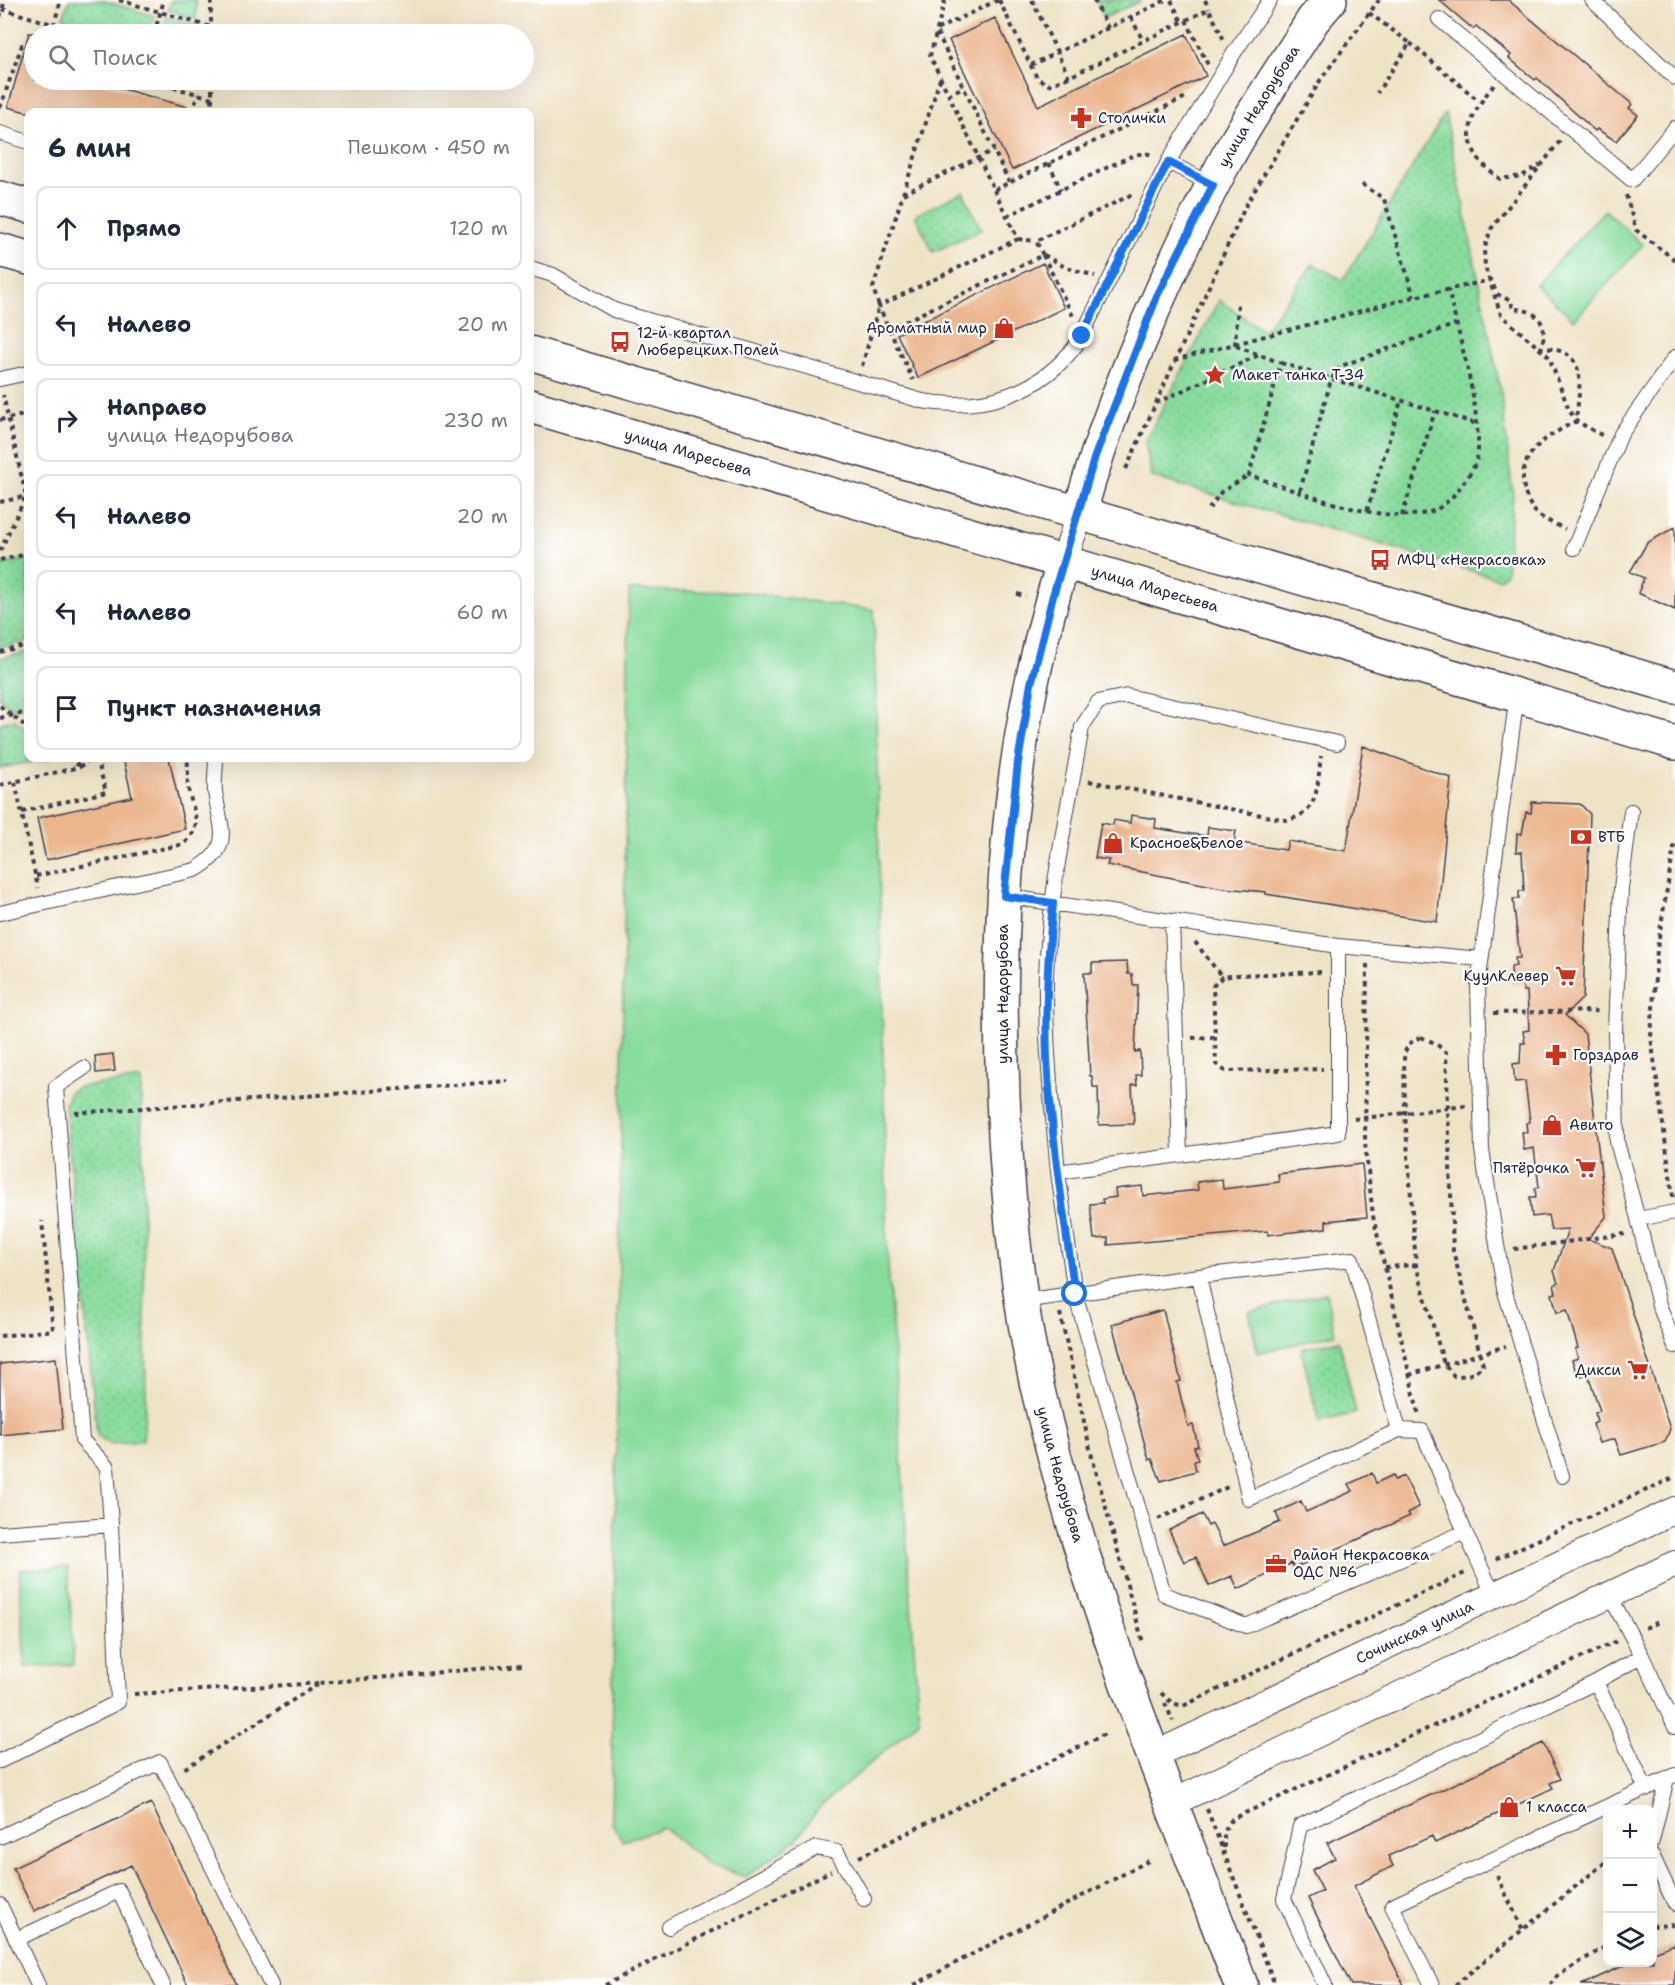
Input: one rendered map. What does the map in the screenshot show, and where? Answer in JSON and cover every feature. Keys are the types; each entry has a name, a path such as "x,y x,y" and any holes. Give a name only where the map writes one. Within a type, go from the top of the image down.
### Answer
{"street":[{"name":"улица Недорубова","path":"1241,1985 1186,1797 1168,1749 1125,1680 1078,1539 1037,1386 1007,1201 1000,1008 1004,896 1018,762 1031,684 1095,456 1157,296 1213,185 1313,20 1330,0"},
{"path":"0,198 24,205"},
{"path":"0,250 24,257"},
{"path":"534,354 1675,687"},
{"name":"улица Маресьева","path":"534,407 1675,743"},
{"name":"Сочинская улица","path":"1168,1749 1675,1510"},
{"path":"1186,1797 1675,1564"}],"lane":[{"path":"534,269 553,275 614,310 922,401 957,405 979,404 1014,394 1046,377 1059,366 1082,336 1168,162 1232,56 1270,0"},
{"path":"1592,0 1675,78"},
{"path":"1439,19 1632,180 1675,128"},
{"path":"0,134 24,141"},
{"path":"1168,162 1213,185"},
{"path":"1576,542 1617,443 1675,357"},
{"path":"1,384 24,375"},
{"path":"1517,695 1478,985 1482,1150 1504,1288 1562,1476"},
{"path":"1330,742 1127,696 1098,702 1082,727 1053,903 1046,975 1047,1058 1058,1172 1075,1294 1164,1594 1246,1626 1465,1532"},
{"path":"0,913 195,870 205,865 219,846 224,829 215,791 216,762"},
{"path":"1631,811 1621,888 1616,1011 1617,1142 1659,1305 1675,1346"},
{"path":"1004,896 1338,946 1481,959"},
{"path":"1176,922 1180,1155"},
{"path":"1058,1172 1338,1133 1338,946"},
{"path":"0,1761 118,1702 107,1467 82,1440 56,1087 84,1068"},
{"path":"1639,1226 1675,1212"},
{"path":"1022,1301 1199,1276 1352,1259 1399,1430"},
{"path":"1199,1276 1249,1499 1399,1430 1422,1431 1494,1596"},
{"path":"0,1533 111,1525"},
{"path":"1610,1596 1642,1656 1675,1727"},
{"path":"1325,1985 1284,1899 1300,1826 1596,1682 1642,1656"},
{"path":"1596,1682 1646,1789"},
{"path":"0,1837 160,1762 272,1985"},
{"path":"1432,1985 1392,1906 1671,1777"},
{"path":"1657,1826 1671,1777"},
{"path":"669,1927 816,1848 837,1852 864,1899"},
{"path":"1655,1859 1675,1904"},
{"path":"17,1939 119,1891 163,1985"},
{"path":"0,1905 39,1985"}],"path":[{"path":"0,17 5,0"},
{"path":"54,24 61,0"},
{"path":"119,0 201,24"},
{"path":"157,24 164,0"},
{"path":"211,0 211,24"},
{"path":"945,0 930,51 940,78 1018,239"},
{"path":"936,30 998,0 1037,78 1043,83 1056,83 1209,9"},
{"path":"1032,0 1069,77"},
{"path":"1094,0 1108,28"},
{"path":"1031,65 1166,0"},
{"path":"994,190 1216,82 1171,0"},
{"path":"1205,0 1232,56"},
{"path":"1126,469 1246,205 1322,79 1379,0"},
{"path":"2,9 51,24"},
{"path":"1369,12 1479,101"},
{"path":"1131,17 1143,41"},
{"path":"936,30 1009,182"},
{"path":"1377,93 1410,43"},
{"path":"0,108 22,45 24,46"},
{"path":"1503,73 1479,101 1468,127 1472,149 1483,167 1500,179 1522,176 1543,163"},
{"path":"922,401 873,288 940,78"},
{"path":"948,95 963,87"},
{"path":"183,90 212,98"},
{"path":"212,90 212,108"},
{"path":"193,108 198,94"},
{"path":"1570,128 1491,229 1484,250 1488,280 1501,315 1541,348 1555,368 1569,410 1576,421 1617,443"},
{"path":"903,194 994,150"},
{"path":"1007,216 1136,154 1150,154 1168,162"},
{"path":"1048,163 1061,190"},
{"path":"1618,169 1636,230 1675,260"},
{"path":"857,381 879,306 1018,239 1036,241 1158,182"},
{"path":"1362,184 1384,199 1414,297"},
{"path":"1036,241 1082,336"},
{"path":"1043,255 1065,267 1110,280"},
{"path":"890,329 1043,255"},
{"path":"1174,360 1488,280"},
{"path":"1488,280 1494,285 1497,294 1510,301 1513,309 1526,308 1537,316 1543,326 1544,339 1541,348"},
{"path":"1249,475 1367,511 1402,516 1432,511 1450,500 1472,471 1478,453 1478,424 1448,289"},
{"path":"1235,345 1238,303"},
{"path":"1300,491 1331,380 1341,366 1456,324"},
{"path":"1235,345 1331,380 1478,424"},
{"path":"1541,348 1564,353 1578,364 1581,379 1576,421"},
{"path":"1155,404 1259,355"},
{"path":"1209,509 1221,492 1249,475 1281,363"},
{"path":"1,384 24,483"},
{"path":"1367,511 1401,401"},
{"path":"1402,516 1435,411"},
{"path":"0,420 24,415"},
{"path":"1576,421 1541,442 1525,459 1522,478 1526,498 1539,515 1576,542"},
{"path":"0,502 24,497"},
{"path":"0,551 24,502"},
{"path":"0,560 24,555"},
{"path":"0,652 24,646"},
{"path":"0,706 24,725"},
{"path":"0,718 24,713"},
{"path":"1073,778 1286,820 1300,818 1308,812 1330,742"},
{"path":"73,762 80,767"},
{"path":"0,785 80,767 86,762"},
{"path":"21,812 106,792 98,762"},
{"path":"36,876 184,843 194,834 197,824 188,787 187,762"},
{"path":"15,782 42,904"},
{"path":"1675,841 1657,949 1651,1037 1675,1212"},
{"path":"1176,922 1222,977"},
{"path":"1367,949 1365,1119 1373,1216 1422,1431"},
{"path":"1338,971 1222,977 1213,987 1216,1064 1225,1071 1338,1068"},
{"path":"1479,1013 1616,1011"},
{"path":"1421,1037 1436,1043 1446,1052 1446,1109 1453,1251 1483,1365 1477,1372 1467,1376 1454,1376 1444,1364 1416,1265 1405,1114 1404,1053 1410,1043 1421,1037"},
{"path":"58,1114 508,1081"},
{"path":"1338,1118 1365,1119 1481,1104"},
{"path":"0,1336 53,1330 42,1221"},
{"path":"1498,1251 1639,1226"},
{"path":"1385,1268 1416,1265"},
{"path":"1056,1297 1091,1453 1144,1646"},
{"path":"1409,1375 1482,1355 1520,1341"},
{"path":"1161,1693 1172,1703 1183,1707 1480,1566 1675,1477"},
{"path":"1144,1525 1244,1480"},
{"path":"1223,1851 1224,1833 1232,1819 1630,1635"},
{"path":"118,1695 320,1683 522,1665"},
{"path":"169,1779 320,1683"},
{"path":"1158,1685 1168,1749"},
{"path":"1186,1797 1223,1851 1275,1985"},
{"path":"914,1985 1152,1859"},
{"path":"1490,1861 1523,1930"},
{"path":"1455,1985 1603,1864"},
{"path":"1657,1926 1675,1925"},
{"path":"1550,1985 1557,1976 1603,1948"}],"green space":[{"path":"69,0 101,0 155,16 152,24 84,24 63,18"},
{"path":"171,0 196,0 196,19 168,10"},
{"path":"1096,0 1142,0 1104,18"},
{"path":"167,17 192,24 165,24"},
{"path":"1445,113 1501,393 1513,496 1506,573 1499,579 1152,477 1145,442 1219,300 1264,331 1313,264 1343,280"},
{"path":"963,192 981,230 933,252 915,215"},
{"path":"1605,210 1643,245 1574,320 1536,285"},
{"path":"24,560 24,642 0,647 0,565"},
{"path":"629,590 744,592 874,610 887,1250 919,1721 819,1808 797,1839 746,1877 711,1866 663,1828 622,1841 611,1821"},
{"path":"24,653 24,706 12,709 0,699 0,658"},
{"path":"15,720 24,728 24,762 31,762 0,768 0,723"},
{"path":"141,1079 146,1394 143,1441 109,1444 97,1435 65,1105 69,1092 79,1087"},
{"path":"1326,1293 1335,1334 1258,1353 1249,1312"},
{"path":"1339,1340 1356,1413 1319,1422 1301,1349"},
{"path":"68,1567 74,1665 25,1667 19,1570"}],"building":[{"path":"1439,0 1508,0 1632,104 1629,108 1638,115 1616,141 1597,129 1595,131 1537,78 1535,80 1509,58 1511,55 1476,26 1473,29"},
{"path":"995,18 1038,106 1186,34 1206,76 1012,170 949,40"},
{"path":"24,51 24,90 126,90 188,107 24,108 24,111 8,107"},
{"path":"1043,263 1064,308 918,378 897,334"},
{"path":"1675,527 1675,610 1638,593 1644,578 1630,572 1647,543"},
{"path":"1363,746 1451,778 1437,922 1266,894 1266,892 1223,888 1107,865 1109,860 1095,858 1101,823 1113,825 1114,820 1130,823 1131,815 1156,819 1155,828 1192,834 1207,836 1208,827 1236,831 1234,842 1286,850 1288,841 1346,851"},
{"path":"124,762 170,762 185,829 46,860 37,818 132,797"},
{"path":"1532,802 1580,804 1590,814 1583,998 1565,1015 1585,1034 1606,1217 1588,1239 1612,1248 1670,1429 1665,1442 1621,1455 1615,1439 1599,1443 1593,1424 1597,1422 1595,1413 1600,1411 1588,1374 1578,1377 1572,1360 1578,1358 1575,1349 1578,1348 1567,1310 1557,1313 1552,1294 1556,1293 1554,1285 1558,1283 1554,1271 1568,1229 1551,1230 1548,1215 1532,1217 1530,1197 1536,1197 1535,1188 1539,1187 1534,1148 1524,1150 1522,1132 1527,1132 1526,1123 1530,1122 1525,1081 1515,1082 1513,1064 1520,1063 1521,1043 1525,1043 1523,1031 1529,1030 1527,991 1524,991 1523,984 1512,985 1511,967 1516,966 1515,958 1520,958 1513,899 1519,899 1519,891 1524,891 1522,852 1516,852 1517,833 1522,834 1526,812 1531,813"},
{"path":"1127,962 1128,974 1132,974 1133,985 1138,985 1135,1052 1140,1051 1141,1075 1136,1075 1137,1085 1132,1085 1134,1124 1099,1125 1098,1087 1093,1087 1092,1076 1090,1076 1084,973 1092,973 1092,963"},
{"path":"113,1054 115,1071 96,1073 95,1056"},
{"path":"1362,1164 1367,1217 1326,1221 1326,1228 1268,1235 1268,1231 1108,1245 1108,1238 1094,1239 1090,1204 1103,1203 1102,1199 1116,1197 1115,1189 1142,1186 1143,1196 1198,1190 1197,1182 1222,1179 1223,1189 1279,1182 1278,1174"},
{"path":"1163,1310 1181,1381 1177,1382 1188,1426 1193,1425 1198,1446 1194,1447 1198,1460 1194,1461 1196,1471 1161,1481 1152,1459 1149,1460 1112,1324"},
{"path":"56,1358 63,1429 0,1435 0,1364"},
{"path":"1372,1473 1376,1483 1393,1475 1395,1480 1404,1476 1419,1507 1408,1513 1410,1516 1294,1568 1292,1563 1238,1589 1232,1576 1209,1586 1196,1557 1184,1562 1169,1530 1202,1514 1208,1526 1212,1524 1223,1546 1280,1522 1276,1513 1301,1501 1306,1512 1353,1491 1349,1484"},
{"path":"1543,1743 1560,1779 1550,1783 1553,1788 1435,1843 1432,1836 1388,1856 1393,1866 1354,1886 1404,1985 1351,1985 1308,1898 1323,1891 1312,1870 1335,1858 1327,1843"},
{"path":"151,1803 237,1985 188,1985 131,1865 34,1911 13,1868"},
{"path":"1675,1944 1675,1985 1581,1985 1621,1967 1657,1967 1657,1951"}],"place":[{"name":"Столички","path":"1081,118"},
{"name":"Ароматный мир","path":"1004,328"},
{"name":"12-й квартал Люберецких Полей","path":"620,342"},
{"name":"Макет танка Т-34","path":"1215,375"},
{"name":"МФЦ «Некрасовка»","path":"1380,560"},
{"name":"ВТБ","path":"1581,837"},
{"name":"Красное&Белое","path":"1113,843"},
{"name":"КуулКлевер","path":"1566,976"},
{"name":"Горздрав","path":"1556,1055"},
{"name":"Авито","path":"1552,1125"},
{"name":"Пятёрочка","path":"1586,1168"},
{"name":"Дикси","path":"1638,1370"},
{"name":"Район Некрасовка ОДС №6","path":"1276,1564"},
{"name":"1 класса","path":"1509,1807"}],"route":[{"path":"1075,1294 1058,1172 1047,1058 1046,975 1053,903 1004,896 1018,762 1031,684 1052,599 1095,456 1157,296 1213,185 1168,162 1082,336"}]}
